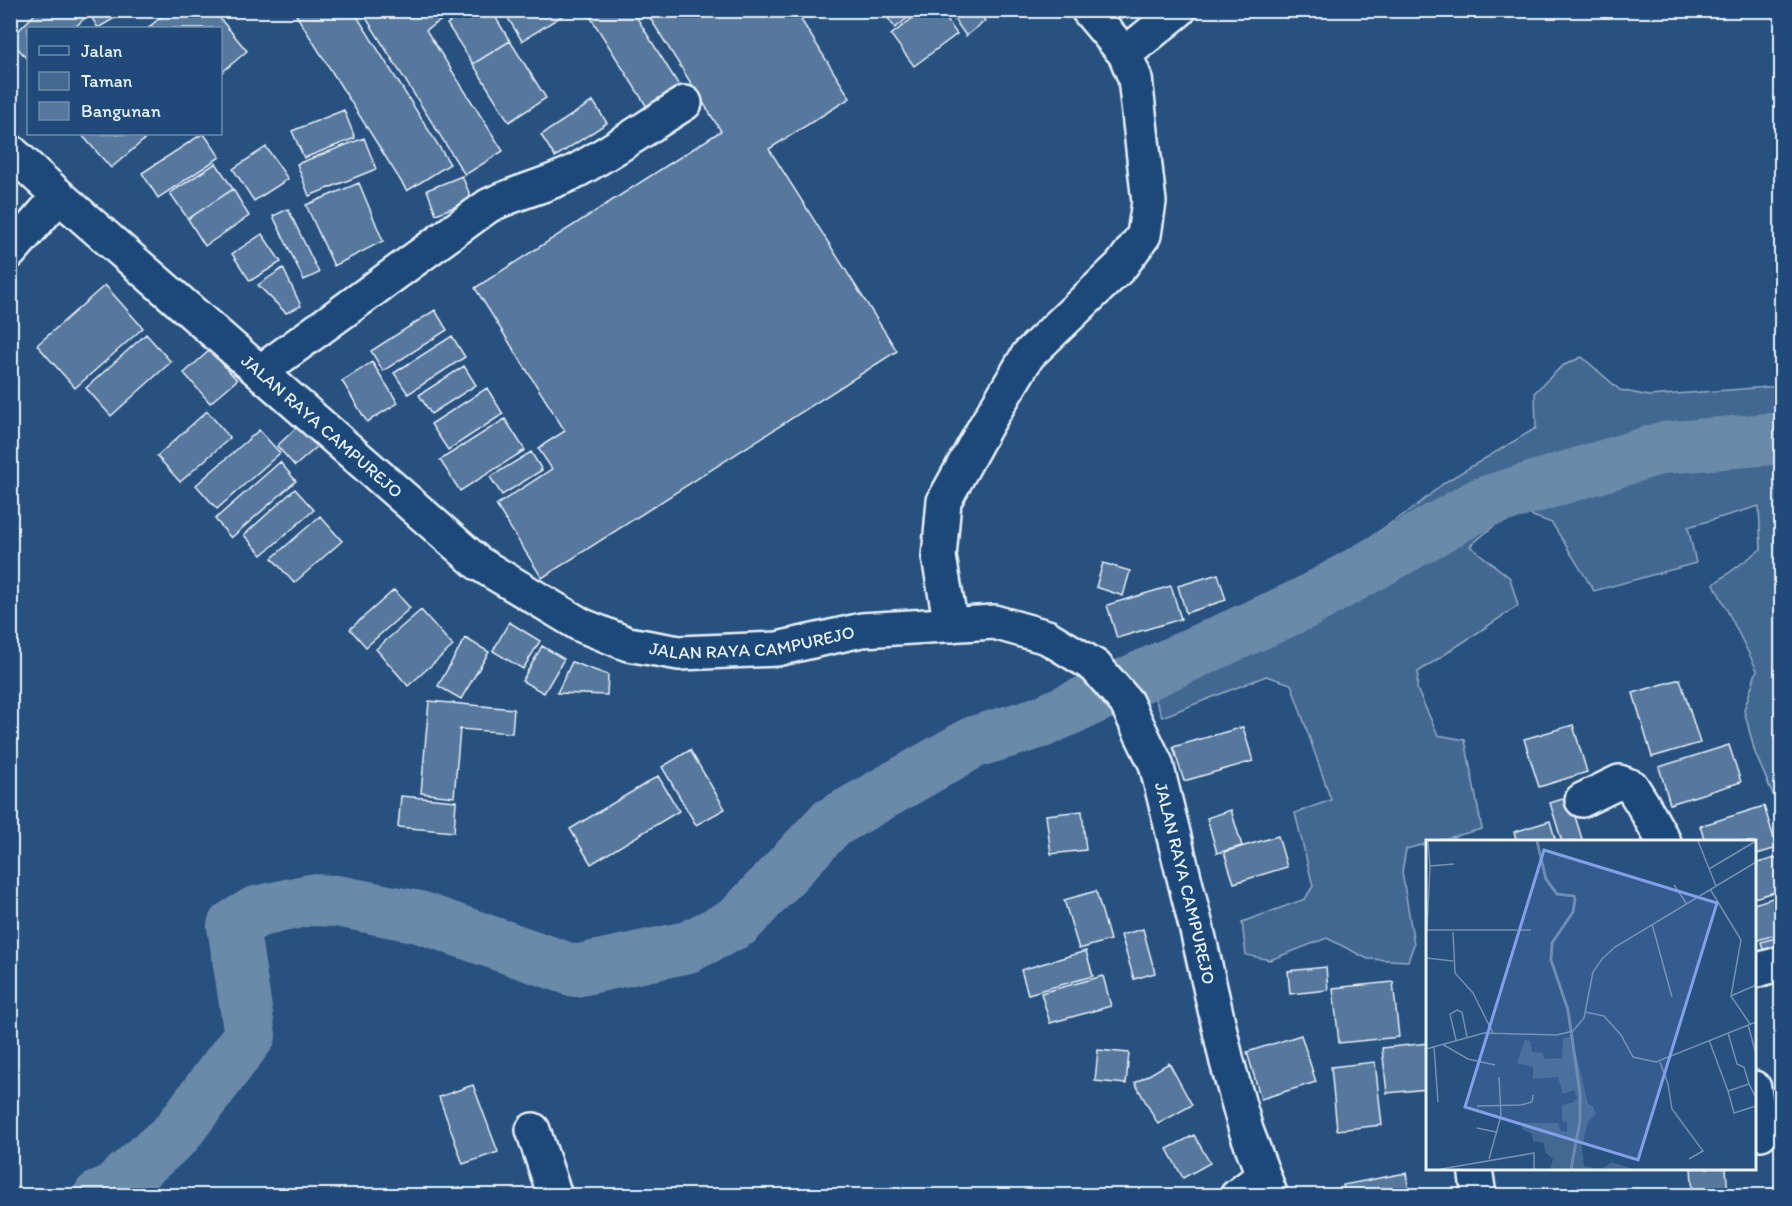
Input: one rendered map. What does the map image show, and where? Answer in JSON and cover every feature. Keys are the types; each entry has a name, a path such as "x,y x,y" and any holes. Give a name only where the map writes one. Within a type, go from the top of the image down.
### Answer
{"main road":[{"path":"951,625 939,557 944,501 1028,355 1121,266 1144,235 1149,202 1136,78 1125,54 1088,10"},
{"path":"1125,54 1179,10"},
{"path":"260,372 488,206 575,171 685,103"},
{"name":"JALAN RAYA CAMPUREJO","path":"10,151 478,563 581,624 628,644 679,653 777,649 862,630 994,622 1047,637 1095,666 1126,702 1156,764 1227,1062 1246,1130 1267,1186"},
{"path":"10,252 59,196"},
{"path":"1582,800 1619,782 1632,788 1663,840"},
{"path":"1756,971 1782,963"},
{"path":"1756,1096 1761,1133"},
{"path":"533,1131 555,1196"},
{"path":"1475,1170 1479,1196"},
{"path":"1237,1196 1267,1186"}],"green space":[{"path":"1582,357 1620,390 1649,396 1781,386 1781,813 1755,753 1744,710 1757,670 1714,584 1761,549 1759,506 1688,527 1696,563 1594,591 1552,523 1514,509 1470,546 1510,578 1518,606 1418,672 1417,689 1438,735 1465,740 1482,829 1440,840 1426,840 1426,844 1406,849 1402,872 1414,944 1408,961 1368,959 1327,938 1270,960 1246,955 1242,922 1305,899 1313,886 1295,813 1331,800 1291,684 1266,676 1162,717 1141,662 1236,621 1247,604 1333,562 1415,507 1445,482 1536,428 1535,392 1562,366"}],"building":[{"path":"39,10 78,10 85,18 75,27 27,27 27,59 10,39"},
{"path":"87,10 128,10 100,27 97,27"},
{"path":"169,10 213,10 247,51 222,72 222,27 149,27"},
{"path":"293,10 353,10 450,164 407,191"},
{"path":"361,10 449,10 451,14 426,30 503,151 465,175"},
{"path":"468,10 491,10 510,41 473,64 447,24"},
{"path":"503,10 567,10 568,12 522,41"},
{"path":"586,10 632,10 680,87 647,107"},
{"path":"645,10 795,10 850,98 769,149 897,351 542,578 496,505 552,469 538,448 565,431 475,288 721,131"},
{"path":"882,10 918,10 895,28"},
{"path":"923,10 940,10 957,34 914,66 891,35"},
{"path":"948,10 978,10 985,21 966,36"},
{"path":"510,41 546,98 509,122 473,64"},
{"path":"593,101 607,123 555,157 541,135"},
{"path":"344,110 355,138 304,158 292,131"},
{"path":"82,135 150,135 111,168"},
{"path":"200,135 205,135 220,157 158,198 142,173"},
{"path":"364,138 376,169 309,196 297,164"},
{"path":"266,147 288,179 254,201 233,169"},
{"path":"216,163 233,189 188,219 170,193"},
{"path":"462,176 472,200 436,214 427,190"},
{"path":"359,183 383,241 334,266 306,205"},
{"path":"233,189 249,216 205,246 188,219"},
{"path":"288,209 319,273 304,280 273,216"},
{"path":"262,234 281,262 250,281 232,254"},
{"path":"283,268 301,306 286,313 258,285"},
{"path":"105,285 143,328 75,388 37,345"},
{"path":"435,310 447,330 383,371 371,351"},
{"path":"146,334 171,362 111,416 86,388"},
{"path":"452,336 465,357 408,394 394,373"},
{"path":"210,350 237,380 210,403 184,373"},
{"path":"372,362 398,403 367,422 342,381"},
{"path":"464,366 476,385 431,414 419,395"},
{"path":"487,388 503,414 448,450 431,424"},
{"path":"207,411 230,438 180,482 157,456"},
{"path":"505,419 525,450 460,491 440,460"},
{"path":"299,425 318,446 295,466 277,446"},
{"path":"259,430 280,453 217,509 196,485"},
{"path":"531,452 542,470 502,495 490,477"},
{"path":"280,462 296,481 231,538 215,519"},
{"path":"295,489 314,510 262,555 244,535"},
{"path":"320,516 342,541 294,583 272,558"},
{"path":"1103,563 1130,571 1123,596 1096,587"},
{"path":"1218,574 1226,600 1186,613 1178,586"},
{"path":"1171,586 1181,619 1117,638 1107,605"},
{"path":"394,590 410,608 366,647 350,629"},
{"path":"421,610 453,646 408,686 376,649"},
{"path":"509,622 540,641 523,669 493,651"},
{"path":"465,638 489,652 461,699 438,686"},
{"path":"542,646 564,659 544,693 522,681"},
{"path":"572,662 608,675 607,695 557,693"},
{"path":"1680,679 1700,743 1652,757 1633,693"},
{"path":"429,701 514,709 512,733 460,729 454,797 421,793"},
{"path":"1573,725 1587,772 1539,787 1524,739"},
{"path":"1243,727 1253,761 1184,781 1173,747"},
{"path":"1729,745 1741,782 1670,804 1659,767"},
{"path":"690,750 725,809 696,825 662,767"},
{"path":"658,776 679,811 591,864 570,829"},
{"path":"401,796 456,801 454,832 398,827"},
{"path":"1569,797 1582,840 1561,840 1550,803"},
{"path":"1764,806 1777,848 1756,854 1756,840 1704,840 1700,826"},
{"path":"1231,810 1242,846 1217,853 1207,818"},
{"path":"1082,811 1086,850 1051,854 1046,815"},
{"path":"1550,821 1555,840 1516,840 1514,832"},
{"path":"1278,836 1287,867 1234,883 1224,852"},
{"path":"1782,856 1782,890 1756,897 1756,863"},
{"path":"1096,891 1110,940 1079,949 1064,900"},
{"path":"1782,895 1782,933 1756,940 1756,903"},
{"path":"1143,929 1155,973 1134,979 1121,935"},
{"path":"1782,936 1782,954 1766,959 1761,942"},
{"path":"1086,951 1093,976 1028,994 1021,970"},
{"path":"1326,967 1328,990 1290,994 1288,971"},
{"path":"1103,976 1111,1006 1050,1023 1041,993"},
{"path":"1393,982 1399,1037 1339,1043 1333,988"},
{"path":"1301,1035 1316,1082 1261,1099 1247,1052"},
{"path":"1426,1043 1426,1089 1387,1093 1382,1048"},
{"path":"1098,1050 1129,1053 1126,1084 1095,1081"},
{"path":"1375,1062 1382,1125 1337,1130 1331,1067"},
{"path":"1169,1063 1192,1105 1158,1124 1135,1083"},
{"path":"473,1085 498,1152 463,1164 439,1097"},
{"path":"1194,1135 1210,1163 1183,1178 1167,1149"},
{"path":"1691,1170 1726,1170 1728,1196 1693,1196"},
{"path":"1406,1173 1410,1196 1345,1196 1343,1185"}],"waterway":[{"path":"99,1196 113,1189 176,1134 250,1035 233,926 256,912 309,900 337,901 419,917 575,971 688,947 738,922 830,824 974,742 1041,722 1305,603 1482,503 1662,448 1782,438"}]}
